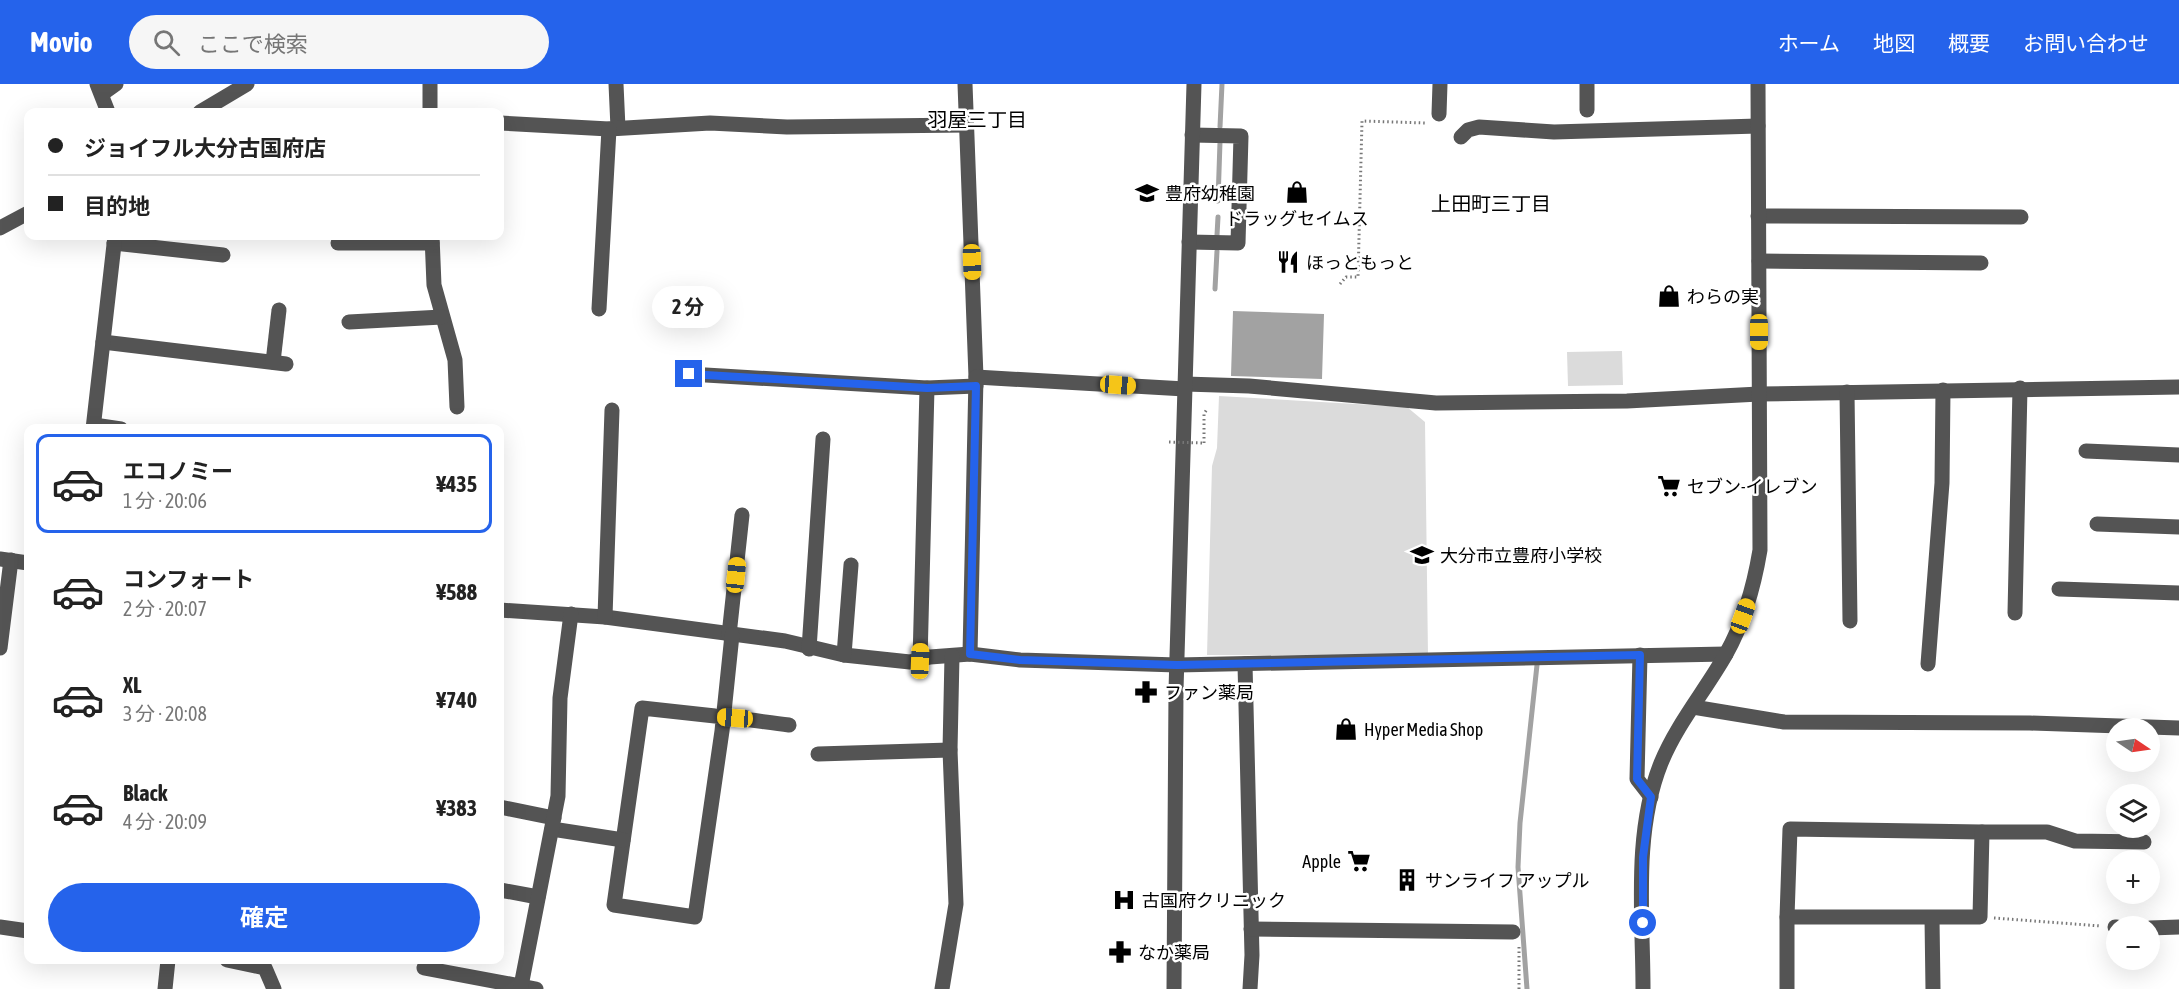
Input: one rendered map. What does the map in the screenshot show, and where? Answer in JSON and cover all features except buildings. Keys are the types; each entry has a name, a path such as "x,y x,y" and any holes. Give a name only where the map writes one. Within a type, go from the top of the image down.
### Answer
{"street":[{"path":"107,108 100,89 116,84"},
{"path":"207,108 247,84"},
{"path":"430,84 430,108"},
{"path":"599,309 616,84"},
{"path":"965,84 976,381 970,654"},
{"path":"1174,989 1177,665 1194,84"},
{"path":"1435,119 1440,84"},
{"path":"1587,84 1587,110"},
{"path":"1643,989 1643,857 1651,797 1670,742 1726,654 1748,601 1760,550 1758,84"},
{"path":"504,123 613,128 710,123 788,127 967,125"},
{"path":"1461,137 1468,130 1479,127 1554,132 1758,126"},
{"path":"1189,242 1238,243 1241,136 1192,135"},
{"path":"0,228 24,215"},
{"path":"1758,216 2021,217"},
{"path":"93,424 114,240"},
{"path":"121,240 223,255"},
{"path":"338,243 408,240"},
{"path":"432,240 434,285 455,360 457,407"},
{"path":"1759,261 1982,263"},
{"path":"103,342 279,363 279,310"},
{"path":"349,322 442,317"},
{"path":"689,374 927,388 976,381 1249,386 1436,403 1627,401 1759,394 2020,388 2179,387"},
{"path":"920,661 927,388"},
{"path":"2015,613 2020,388"},
{"path":"1929,664 1942,483 1943,390"},
{"path":"1847,392 1850,621"},
{"path":"605,617 612,410"},
{"path":"809,649 823,439"},
{"path":"2086,451 2179,455"},
{"path":"742,515 723,717 695,917 614,905 642,708 723,717 789,725"},
{"path":"2097,524 2179,527"},
{"path":"0,648 5,560 24,562"},
{"path":"844,655 851,565"},
{"path":"2059,589 2179,593"},
{"path":"504,610 605,617 785,642 844,655 920,661 930,657 970,654 1020,660 1177,665 1726,654"},
{"path":"521,986 553,824 559,780 560,698 571,614"},
{"path":"1640,655 1637,779 1651,797"},
{"path":"942,989 956,904 950,750 952,656"},
{"path":"1245,664 1251,930 1250,989"},
{"path":"1693,707 1784,722 2030,723 2179,728"},
{"path":"818,754 950,750"},
{"path":"504,808 553,824 623,840"},
{"path":"1787,989 1790,829 2047,832 2076,841 2144,842"},
{"path":"1787,917 1980,917 1982,832"},
{"path":"504,891 538,897"},
{"path":"1932,918 1933,989"},
{"path":"0,927 24,930"},
{"path":"2160,927 2179,927"},
{"path":"1251,930 1513,932"},
{"path":"165,989 168,964"},
{"path":"246,964 265,968 274,989"},
{"path":"423,968 536,989"}],"path":[{"path":"1340,284 1346,277 1358,278 1362,121 1435,119"},
{"path":"1169,442 1204,444 1204,414 1207,409"},
{"path":"1980,917 2106,926"},
{"path":"1513,932 1517,932 1519,947 1519,989"}],"shaded area":[{"path":"1233,311 1324,314 1322,379 1231,376"},
{"path":"1622,351 1623,385 1568,386 1567,352"},
{"path":"1219,396 1407,407 1425,422 1428,656 1207,655 1212,466 1217,448"}],"waterway":[{"path":"1220,127 1222,84"},
{"path":"1218,201 1220,142"},
{"path":"1217,235 1218,217"},
{"path":"1215,289 1217,251"},
{"path":"1527,989 1518,867 1520,823 1537,665"}],"place":[{"name":"ドラッグセイムス","path":"1297,192"},
{"name":"豊府幼稚園","path":"1147,193"},
{"name":"ほっともっと","path":"1288,262"},
{"name":"わらの実","path":"1669,296"},
{"name":"セブン-イレブン","path":"1669,486"},
{"name":"大分市立豊府小学校","path":"1422,555"},
{"name":"ファン薬局","path":"1146,692"},
{"name":"Hyper Media Shop","path":"1346,729"},
{"name":"Apple","path":"1359,861"},
{"name":"サンライフ アップル","path":"1407,880"},
{"name":"古国府クリニック","path":"1124,900"},
{"name":"なか薬局","path":"1120,952"}],"district":[{"name":"羽屋三丁目","path":"977,119"},
{"name":"上田町三丁目","path":"1491,203"}],"route":[{"path":"689,374 927,388 976,386 970,654 1020,660 1090,663 1154,662 1177,665 1640,655 1637,779 1651,797 1643,857 1643,923"}]}
